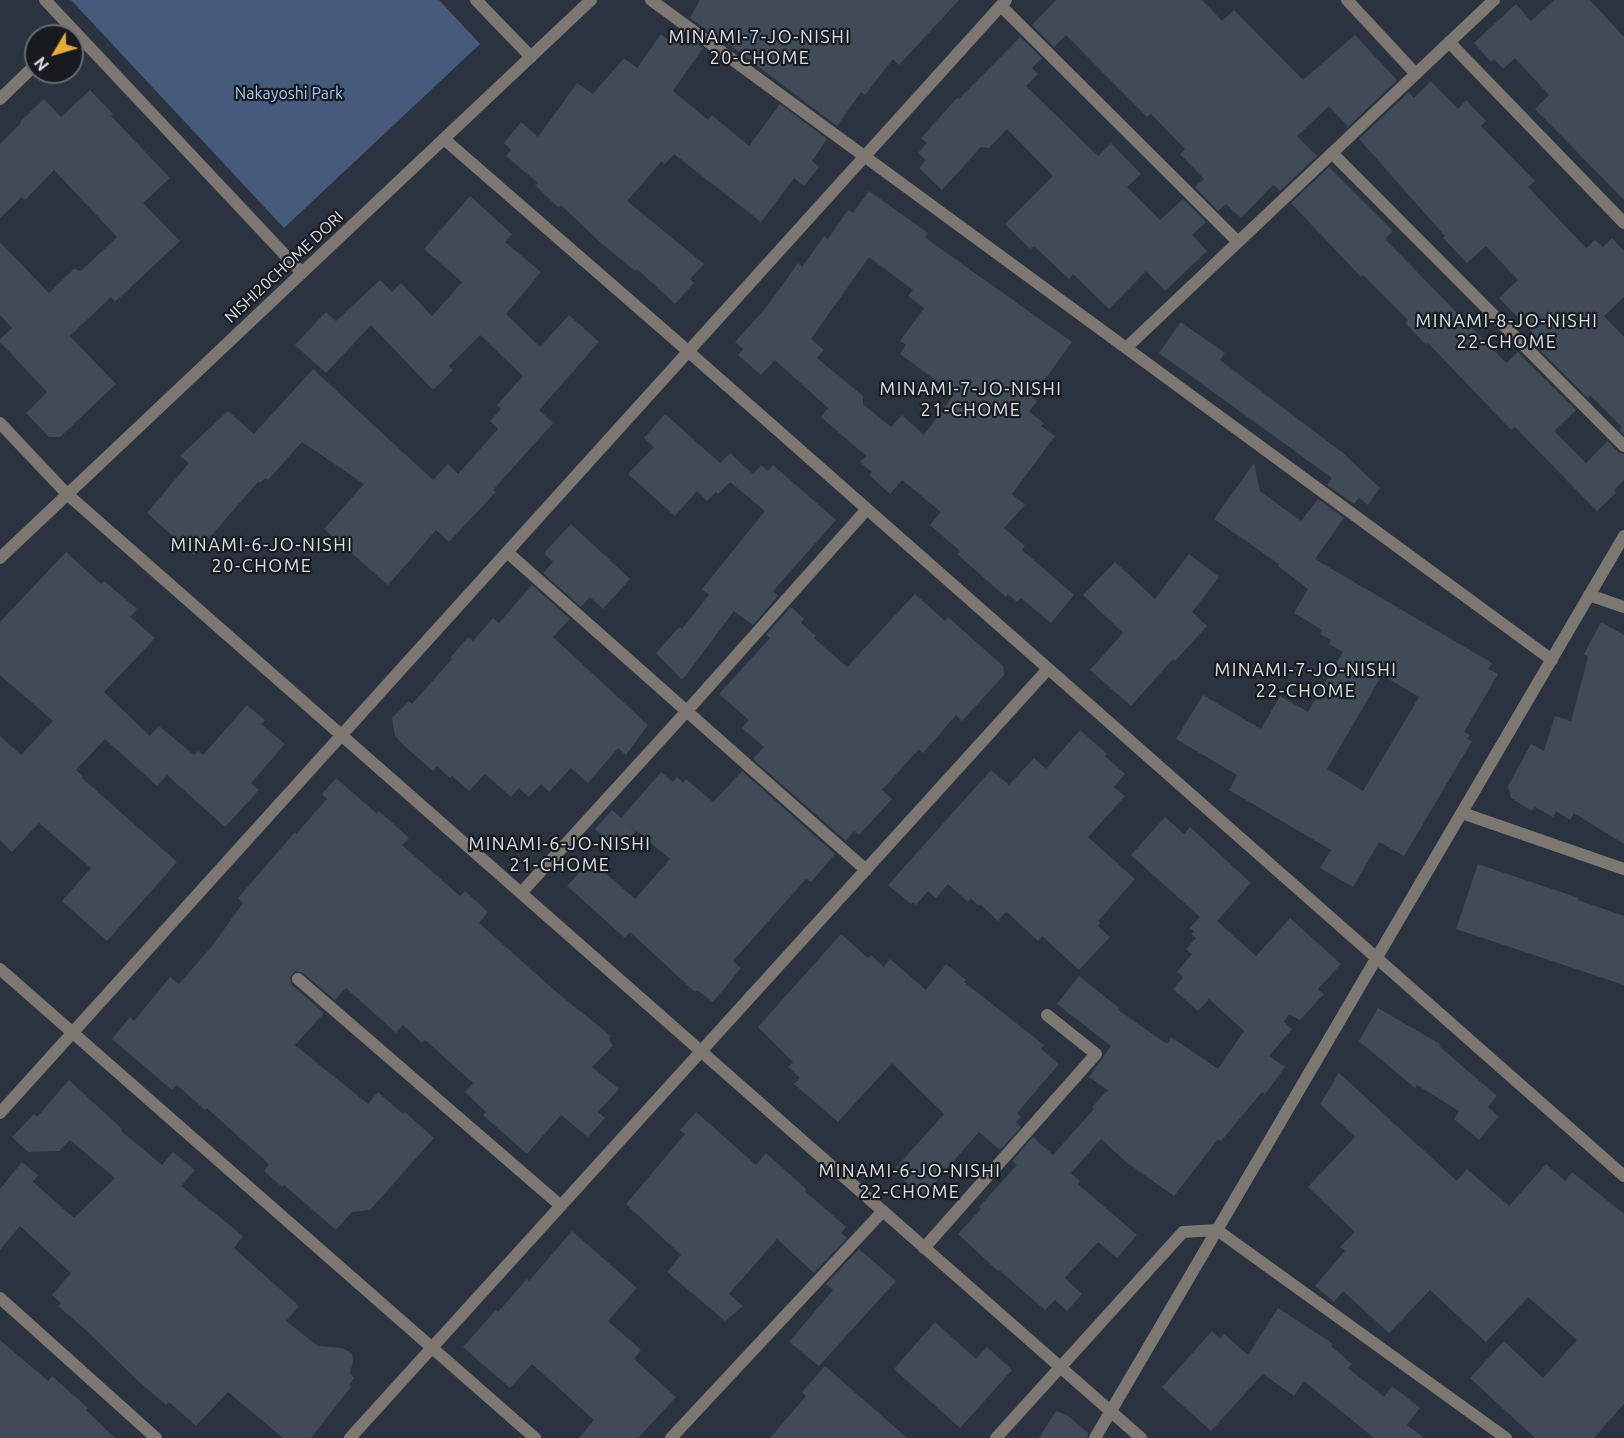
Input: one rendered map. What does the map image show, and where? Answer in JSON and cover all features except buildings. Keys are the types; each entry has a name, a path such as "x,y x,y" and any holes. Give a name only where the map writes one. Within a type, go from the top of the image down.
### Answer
{"street":[{"path":"45,0 62,24"},
{"path":"476,0 531,57"},
{"name":"NISHI20CHOME DORI","path":"0,558 591,0"},
{"path":"651,0 1552,660"},
{"path":"1347,0 1416,74"},
{"path":"1126,348 1494,0"},
{"path":"0,1113 1004,3 1238,242"},
{"path":"1449,42 1624,223"},
{"path":"84,48 302,273"},
{"path":"0,99 24,76"},
{"path":"444,139 867,508 1624,1176"},
{"path":"1332,153 1624,446"},
{"path":"0,423 67,494 1141,1438"},
{"path":"521,893 867,508"},
{"path":"1095,1438 1624,536"},
{"path":"507,552 866,870"},
{"path":"1589,595 1624,607"},
{"path":"351,1438 1048,669"},
{"path":"1462,813 1624,869"},
{"path":"0,969 535,1438"},
{"path":"298,979 561,1206"},
{"path":"924,1248 1096,1054 1047,1015"},
{"path":"671,1438 883,1211"},
{"path":"996,1438 1183,1232 1217,1230 1506,1438"},
{"path":"0,1298 156,1438"}],"green space":[{"name":"Nakayoshi Park","path":"71,0 439,0 480,44 284,228"}],"district":[{"name":"MINAMI-7-JO-NISHI 20-CHOME","path":"760,47"},
{"name":"MINAMI-8-JO-NISHI 22-CHOME","path":"1507,331"},
{"name":"MINAMI-7-JO-NISHI 21-CHOME","path":"971,399"},
{"name":"MINAMI-6-JO-NISHI 20-CHOME","path":"262,555"},
{"name":"MINAMI-7-JO-NISHI 22-CHOME","path":"1306,680"},
{"name":"MINAMI-6-JO-NISHI 21-CHOME","path":"560,854"},
{"name":"MINAMI-6-JO-NISHI 22-CHOME","path":"910,1181"}]}
